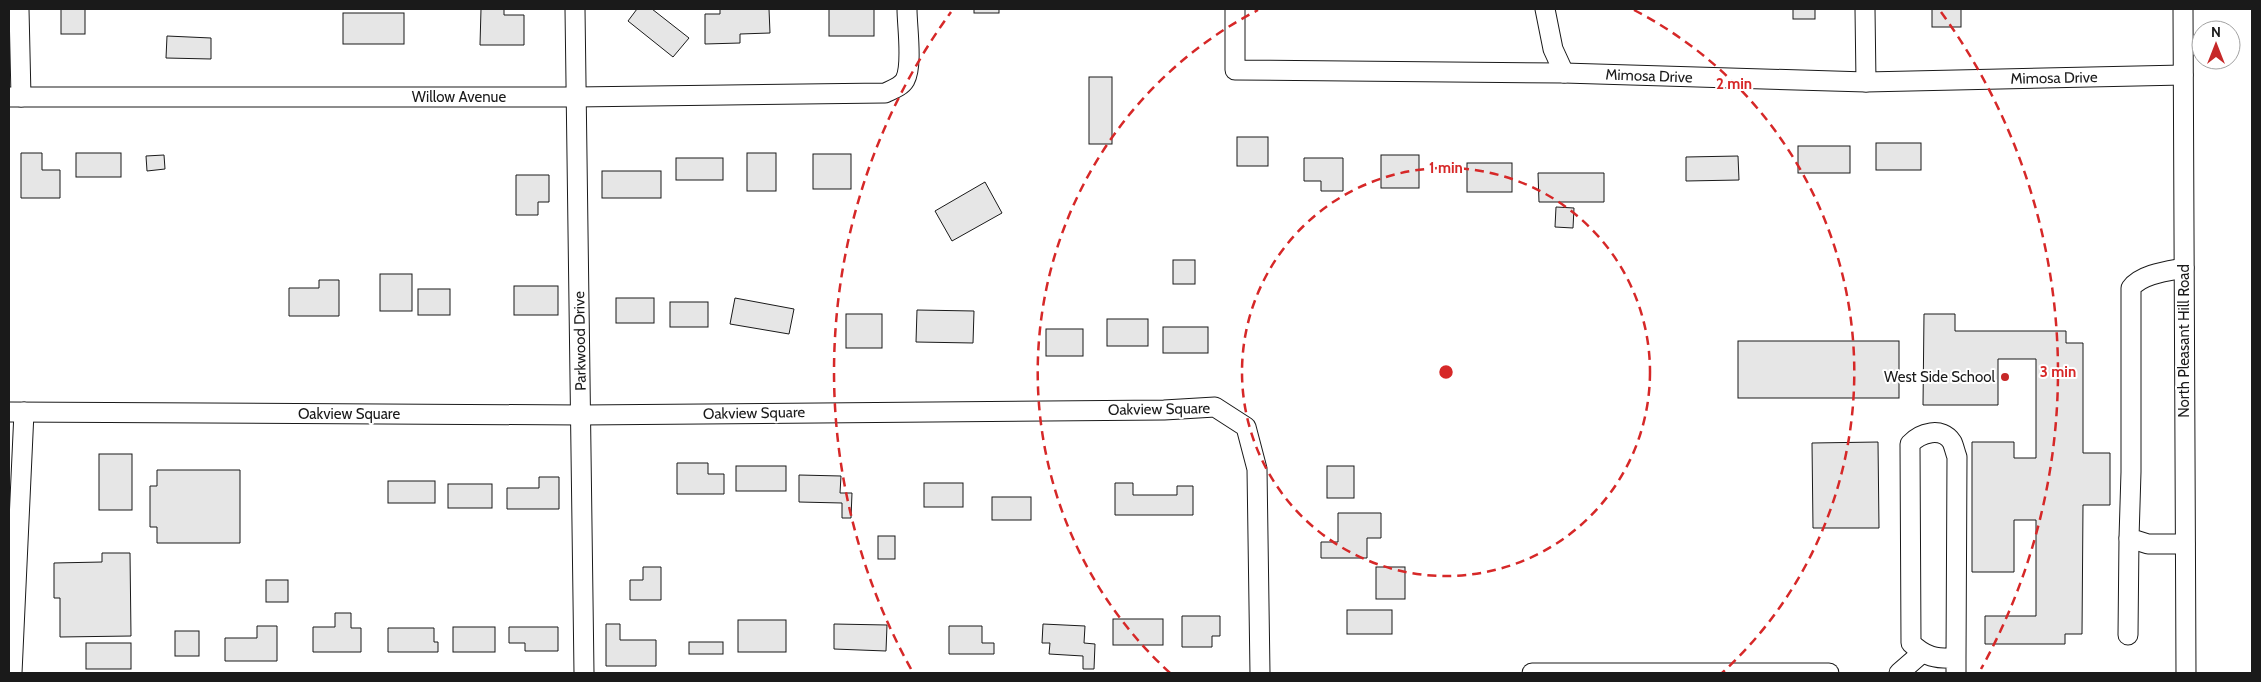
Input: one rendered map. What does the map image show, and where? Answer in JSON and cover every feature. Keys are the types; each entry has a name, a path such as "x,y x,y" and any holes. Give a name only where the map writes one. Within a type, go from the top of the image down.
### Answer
{"street":[{"path":"15,97 19,9"},
{"name":"Parkwood Drive","path":"575,9 584,673"},
{"name":"Willow Avenue","path":"15,97 575,97 884,93 900,85 905,80 908,64 907,9"},
{"name":"Mimosa Drive","path":"1235,9 1235,70 1564,74 1866,82 2183,75"},
{"path":"1546,9 1553,48 1564,74"},
{"path":"1865,9 1866,82"},
{"name":"North Pleasant Hill Road","path":"2183,9 2186,673"},
{"path":"2128,635 2131,472 2131,288 2135,283 2157,274 2184,268"},
{"name":"Oakview Square","path":"16,412 581,415 1164,410 1216,407 1246,427 1257,469 1260,673"},
{"path":"12,673 16,412"},
{"path":"1931,432 1946,435 1952,442 1956,457 1956,665 1922,653 1911,643 1910,444 1918,436 1931,432"},
{"path":"2129,538 2148,544 2185,544"},
{"path":"1899,673 1922,653"},
{"path":"1532,673 1829,673"}],"building":[{"path":"61,9 85,9 85,34 61,34"},
{"path":"481,9 504,9 504,15 524,15 524,45 480,45"},
{"path":"637,9 652,9 689,38 673,57 628,21"},
{"path":"720,9 769,9 770,33 740,34 740,43 705,44 705,14 720,14"},
{"path":"829,9 874,9 874,36 829,36"},
{"path":"974,9 999,9 999,13 974,13"},
{"path":"1793,9 1815,9 1815,19 1793,19"},
{"path":"1932,9 1961,9 1961,27 1932,27"},
{"path":"343,13 404,13 404,44 343,44"},
{"path":"167,36 211,38 211,59 166,58"},
{"path":"1089,77 1112,77 1112,144 1089,144"},
{"path":"1237,137 1268,137 1268,166 1237,166"},
{"path":"1876,143 1921,143 1921,170 1876,170"},
{"path":"1798,146 1850,146 1850,173 1798,173"},
{"path":"21,153 42,153 42,170 60,170 60,198 21,198"},
{"path":"76,153 121,153 121,177 76,177"},
{"path":"747,153 776,153 776,191 747,191"},
{"path":"813,154 851,154 851,189 813,189"},
{"path":"164,155 165,169 147,171 146,156"},
{"path":"1381,155 1419,155 1419,188 1381,188"},
{"path":"1738,156 1739,180 1686,181 1686,157"},
{"path":"676,158 723,158 723,180 676,180"},
{"path":"1304,158 1343,158 1343,191 1321,191 1321,181 1304,181"},
{"path":"1467,163 1512,163 1512,192 1467,192"},
{"path":"602,171 661,171 661,198 602,198"},
{"path":"1538,173 1604,173 1604,202 1539,202"},
{"path":"516,175 549,175 549,202 538,202 538,215 516,215"},
{"path":"985,182 1002,213 952,241 935,211"},
{"path":"1556,207 1574,208 1573,228 1555,227"},
{"path":"1173,260 1195,260 1195,284 1173,284"},
{"path":"380,274 412,274 412,311 380,311"},
{"path":"319,280 339,280 339,316 289,316 289,288 319,288"},
{"path":"514,286 558,286 558,315 514,315"},
{"path":"418,289 450,289 450,315 418,315"},
{"path":"616,298 654,298 654,323 616,323"},
{"path":"735,298 794,309 789,334 730,324"},
{"path":"670,302 708,302 708,327 670,327"},
{"path":"917,310 974,311 973,343 916,342"},
{"path":"846,314 882,314 882,348 846,348"},
{"path":"1924,314 1955,314 1955,331 2066,331 2066,343 2083,343 2083,453 2110,453 2110,505 2083,505 2082,634 2065,634 2065,644 1985,644 1985,616 2036,616 2036,520 2014,520 2014,572 1972,572 1972,442 2014,442 2014,458 2036,458 2036,359 1998,359 1998,405 1923,405"},
{"path":"1107,319 1148,319 1148,346 1107,346"},
{"path":"1163,327 1208,327 1208,353 1163,353"},
{"path":"1046,329 1083,329 1083,356 1046,356"},
{"path":"1738,341 1899,341 1899,398 1738,398"},
{"path":"1878,442 1879,528 1813,528 1812,443"},
{"path":"99,454 132,454 132,510 99,510"},
{"path":"677,463 708,463 708,474 724,474 724,494 677,494"},
{"path":"736,466 786,466 786,491 736,491"},
{"path":"1327,466 1354,466 1354,498 1327,498"},
{"path":"157,470 240,470 240,543 157,543 157,527 150,527 150,486 157,486"},
{"path":"799,475 841,476 840,493 852,493 851,518 842,518 842,503 799,502"},
{"path":"539,477 559,477 559,509 507,509 507,488 539,488"},
{"path":"388,481 435,481 435,503 388,503"},
{"path":"924,483 963,483 963,507 924,507"},
{"path":"1115,483 1133,483 1133,495 1177,495 1177,486 1193,486 1193,515 1115,515"},
{"path":"448,484 492,484 492,508 448,508"},
{"path":"992,497 1031,497 1031,520 992,520"},
{"path":"1338,513 1381,513 1381,538 1367,538 1367,558 1321,558 1321,542 1338,542"},
{"path":"878,536 895,536 895,559 878,559"},
{"path":"102,553 130,553 131,636 60,637 60,598 54,598 54,563 102,562"},
{"path":"643,567 661,567 661,600 630,600 630,580 643,580"},
{"path":"1376,567 1405,567 1405,599 1376,599"},
{"path":"266,580 288,580 288,602 266,602"},
{"path":"1347,610 1392,610 1392,634 1347,634"},
{"path":"335,613 351,613 351,628 361,628 361,652 313,652 313,627 335,627"},
{"path":"1182,616 1220,616 1220,636 1212,636 1212,647 1182,647"},
{"path":"1113,619 1163,619 1163,645 1113,645"},
{"path":"738,620 786,620 786,652 738,652"},
{"path":"606,624 620,624 620,640 656,640 656,666 606,666"},
{"path":"834,624 887,625 886,651 834,649"},
{"path":"1043,624 1085,626 1084,643 1095,644 1094,669 1083,669 1083,656 1049,654 1050,643 1042,643"},
{"path":"257,626 277,626 277,661 225,661 225,638 257,638"},
{"path":"949,626 982,626 982,643 994,643 994,654 949,654"},
{"path":"453,627 495,627 495,652 453,652"},
{"path":"509,627 558,627 558,651 525,651 525,643 509,643"},
{"path":"388,628 434,628 434,642 438,642 438,652 388,652"},
{"path":"175,631 199,631 199,656 175,656"},
{"path":"689,642 723,642 723,654 689,654"},
{"path":"86,643 131,643 131,669 86,669"}],"place":[{"name":"West Side School","path":"2005,377"}]}
